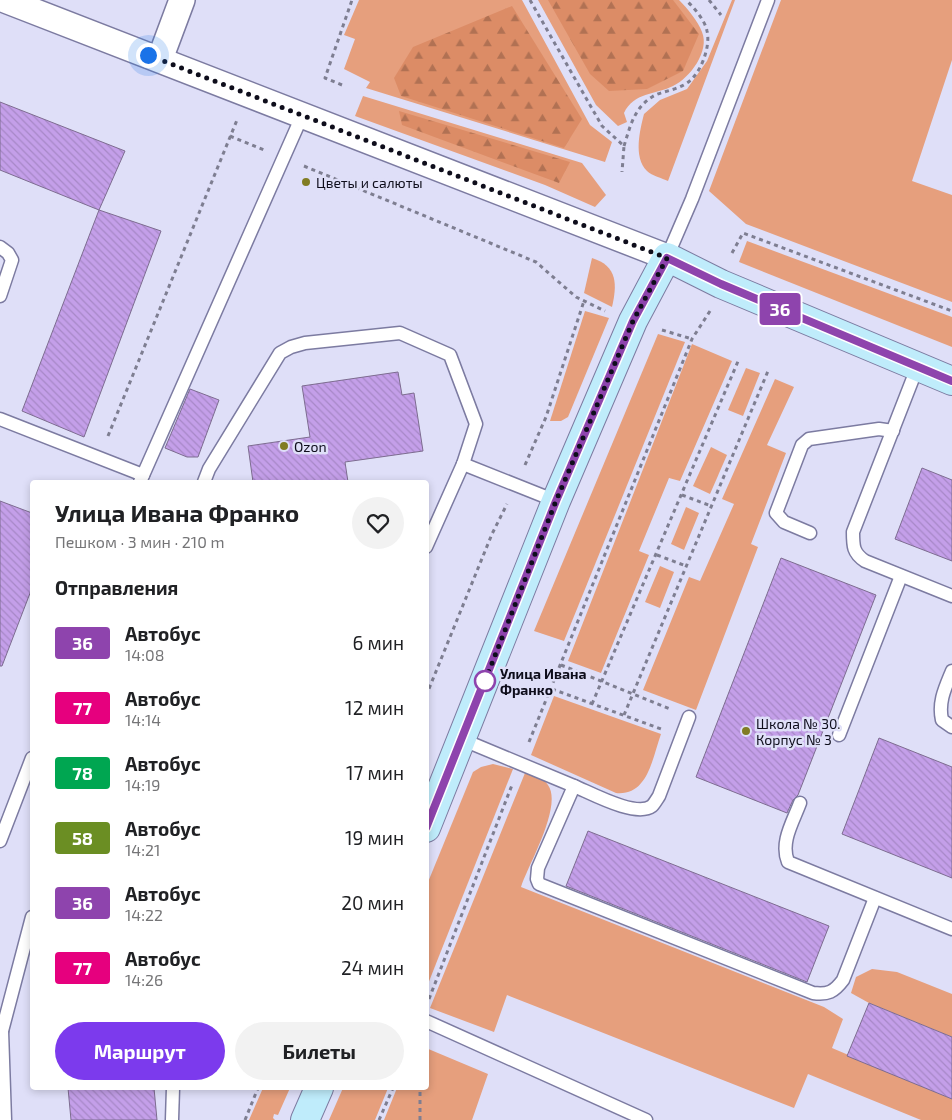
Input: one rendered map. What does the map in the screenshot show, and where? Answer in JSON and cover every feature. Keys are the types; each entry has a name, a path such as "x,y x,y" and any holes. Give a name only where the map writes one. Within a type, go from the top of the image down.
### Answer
{"street":[{"path":"5,0 160,59 247,95 362,137 667,258 721,284 952,381"},
{"path":"160,59 182,0"},
{"path":"429,820 556,501 633,321 667,258"},
{"path":"305,1120 318,1090"}],"lane":[{"path":"667,258 692,199 768,0"},
{"path":"0,419 99,458 142,479 302,116"},
{"path":"0,248 8,253 12,260 0,296"},
{"path":"205,480 209,469 280,353 290,347 305,343 400,332 450,355 476,424 463,464 429,540"},
{"path":"918,368 853,532 853,544 856,555 864,561 952,596"},
{"path":"810,533 784,522 776,513 802,445 809,440 861,431 884,428 893,431"},
{"path":"463,464 556,501"},
{"path":"839,735 901,576"},
{"path":"952,671 941,698 940,710 942,720 952,727"},
{"path":"461,739 630,809 640,810 652,806 659,796 689,716"},
{"path":"0,841 30,763"},
{"path":"574,786 538,868 537,878 539,884 813,993 825,995 836,990 843,980 875,898"},
{"path":"800,803 786,839 784,852 788,862 952,929"},
{"path":"5,1120 1,1030 30,924"},
{"path":"429,1022 646,1120"},
{"path":"172,1120 173,1090"}],"path":[{"path":"342,85 325,78 352,0"},
{"path":"530,0 602,126 624,146"},
{"path":"622,172 624,146 634,115 652,96 674,91 690,82 706,52 707,31 690,2 686,0"},
{"path":"709,0 720,15"},
{"path":"99,458 247,95"},
{"path":"230,136 536,262 576,296 608,313"},
{"path":"732,253 743,233 952,312"},
{"path":"429,998 521,763 692,339 711,310"},
{"path":"662,330 692,339"},
{"path":"592,704 739,359"},
{"path":"624,715 768,371"},
{"path":"682,495 711,506"},
{"path":"657,555 686,566"},
{"path":"561,665 689,716"},
{"path":"552,689 682,737"},
{"path":"245,1120 257,1090"},
{"path":"379,1120 391,1090"},
{"path":"420,1090 420,1120"}],"shaded area":[{"path":"359,0 522,0 590,125 612,142 605,162 366,88 370,82 344,69 355,39 344,35"},
{"path":"538,0 679,0 695,19 702,32 704,39 701,55 692,70 679,82 666,89 633,101 624,113 627,122 618,126 596,105"},
{"path":"732,0 735,0 668,181 654,176 647,171 640,158 639,143 644,114 660,100 687,89 707,61"},
{"path":"781,0 952,0 952,60 912,181 952,195 952,302 746,224 709,191"},
{"path":"363,96 582,163 606,195 595,207 545,185 355,116"},
{"path":"747,241 952,317 952,347 739,262"},
{"path":"592,258 607,266 614,277 615,291 612,307 584,293"},
{"path":"585,311 609,318 568,417 561,421 550,421"},
{"path":"658,334 685,342 564,641 534,631"},
{"path":"692,344 732,361 680,481 669,478 639,551 649,555 601,673 568,661"},
{"path":"746,368 760,373 743,416 728,410"},
{"path":"775,379 794,387 767,445 786,453 751,544 758,547 696,710 643,690 689,577 700,581 734,504 722,499"},
{"path":"711,447 727,455 710,494 693,486"},
{"path":"686,507 699,513 684,550 671,544"},
{"path":"660,566 674,572 660,608 645,602"},
{"path":"554,696 661,734 647,774 635,789 616,793 531,755"},
{"path":"493,764 513,769 429,981 429,880 473,772 481,767"},
{"path":"525,773 541,778 546,782 551,795 551,807 543,836 521,887 824,1007 843,1019 832,1048 952,1099 952,1120 921,1120 808,1074 794,1108 507,995 494,1032 430,1008"},
{"path":"872,969 897,972 952,994 952,1037 869,1003 851,993 856,977"},
{"path":"429,1049 488,1074 472,1120 384,1120 396,1090 429,1090"},
{"path":"262,1090 289,1090 278,1115 274,1114 273,1118 275,1120 249,1120"},
{"path":"342,1090 387,1090 375,1120 329,1120"}],"green space":[{"path":"548,0 673,0 699,34 683,71 647,89 609,91 590,74"},
{"path":"512,6 582,119 564,148 401,96 394,78 413,47"},
{"path":"399,111 570,162 559,183 402,125"}],"building":[{"path":"0,102 125,151 99,210 0,170"},
{"path":"99,210 161,231 84,437 22,411"},
{"path":"398,372 402,395 414,393 423,451 345,462 348,480 253,480 248,446 310,437 302,386"},
{"path":"190,389 219,400 198,457 187,457 165,448"},
{"path":"922,468 952,480 952,561 895,539"},
{"path":"0,501 30,512 30,593 2,666 0,666"},
{"path":"781,558 876,595 798,795 793,800 787,813 696,777"},
{"path":"879,738 952,767 952,878 842,834"},
{"path":"588,831 829,926 807,982 566,886"},
{"path":"869,1003 952,1037 952,1099 847,1056"},
{"path":"68,1090 154,1090 157,1120 71,1120"}],"bus line":[{"name":"36","path":"429,820 556,501 633,321 667,258 721,284 952,381"}],"place":[{"name":"Цветы и салюты","path":"306,182"},
{"name":"Ozon","path":"284,446"},
{"name":"Улица Ивана Франко","path":"485,681"},
{"name":"Школа № 30. Корпус № 3","path":"746,731"}],"route":[{"path":"148,55 667,258 633,321 556,501 485,681"}]}
